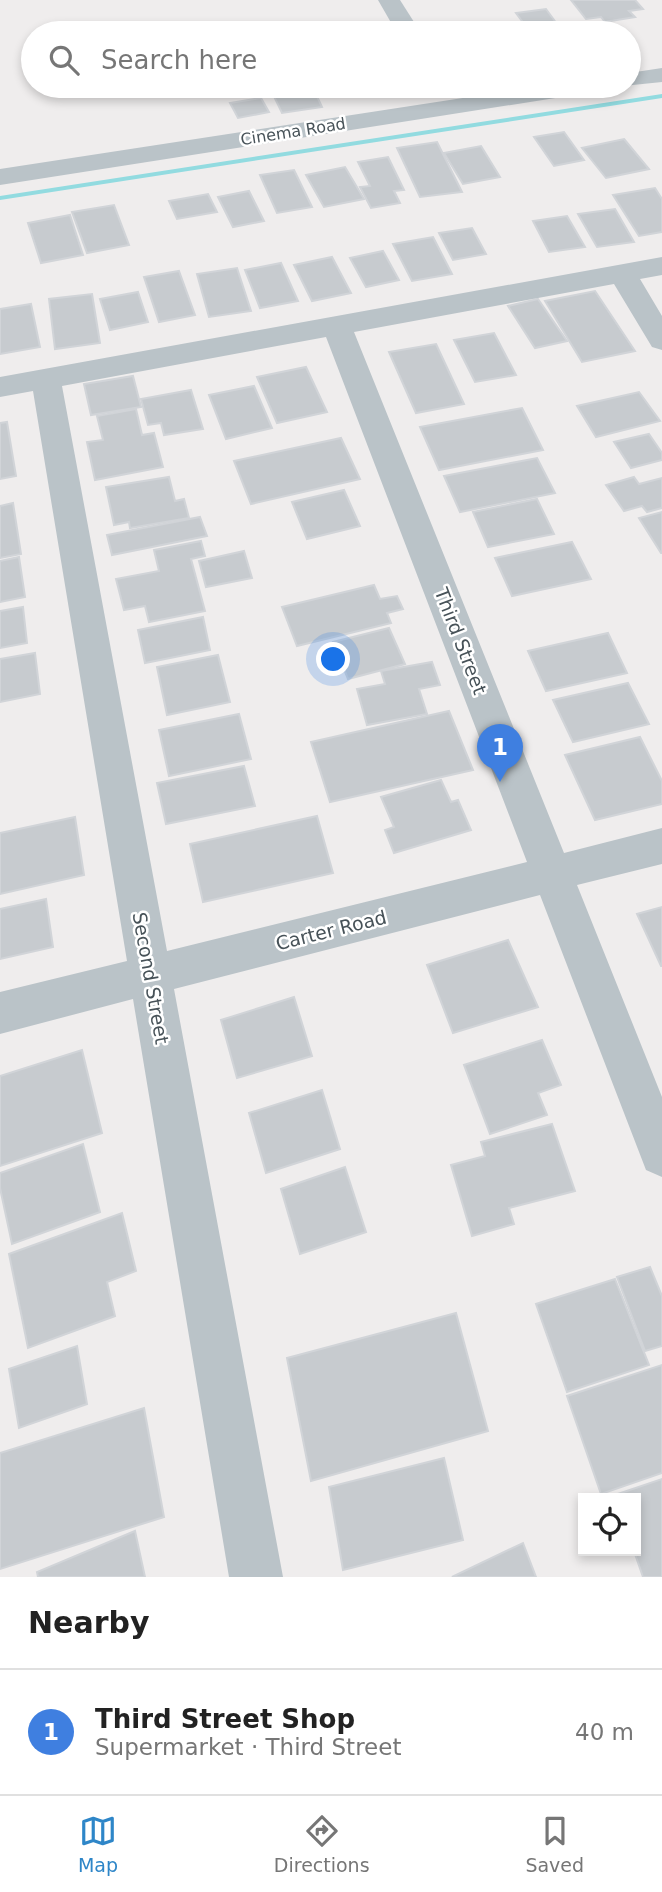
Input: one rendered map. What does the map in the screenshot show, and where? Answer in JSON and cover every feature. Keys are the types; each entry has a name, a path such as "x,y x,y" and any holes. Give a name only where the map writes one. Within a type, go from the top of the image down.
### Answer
{"street":[{"path":"389,0 402,21"},
{"path":"641,78 662,75"},
{"name":"Cinema Road","path":"0,177 436,98"},
{"path":"0,387 662,266"},
{"path":"622,273 662,340"},
{"name":"Third Street","path":"336,324 662,1154"},
{"name":"Second Street","path":"46,379 256,1577"},
{"name":"Carter Road","path":"0,1013 662,846"}],"building":[{"path":"571,0 635,0 643,9 629,11 635,17 611,21 604,21 601,17 586,19"},
{"path":"546,9 555,21 522,21 516,13"},
{"path":"261,98 269,112 238,118 230,103"},
{"path":"275,98 318,98 322,107 282,113"},
{"path":"564,132 584,160 554,166 534,137"},
{"path":"624,139 649,169 606,178 582,148"},
{"path":"437,142 462,192 420,197 397,148"},
{"path":"481,146 500,177 463,184 444,153"},
{"path":"388,157 404,190 394,191 400,203 371,208 360,187 370,186 358,162"},
{"path":"345,167 364,199 324,207 306,175"},
{"path":"294,170 312,207 277,213 260,175"},
{"path":"655,188 662,199 662,232 639,236 613,195"},
{"path":"249,191 264,221 233,227 218,197"},
{"path":"208,194 217,212 177,219 169,201"},
{"path":"114,205 129,245 87,253 72,212"},
{"path":"615,209 634,242 597,247 578,214"},
{"path":"70,215 83,255 41,263 28,223"},
{"path":"567,216 585,247 549,252 533,221"},
{"path":"472,228 486,254 453,260 439,233"},
{"path":"433,237 452,274 412,281 393,244"},
{"path":"383,251 399,280 366,287 350,258"},
{"path":"332,257 351,293 312,301 294,265"},
{"path":"281,263 298,301 260,308 245,270"},
{"path":"237,268 251,311 209,317 197,274"},
{"path":"179,271 195,315 159,322 144,277"},
{"path":"595,291 635,351 582,362 545,301"},
{"path":"138,292 148,322 110,330 100,299"},
{"path":"92,294 100,343 55,349 49,299"},
{"path":"538,299 567,341 535,348 508,306"},
{"path":"31,304 40,347 0,354 0,309"},
{"path":"494,333 516,375 475,382 454,340"},
{"path":"436,344 464,404 416,413 389,352"},
{"path":"306,367 327,412 277,423 257,377"},
{"path":"133,376 141,407 91,415 84,384"},
{"path":"254,386 272,428 226,439 209,395"},
{"path":"191,390 203,429 164,435 161,423 148,425 141,399"},
{"path":"639,392 660,421 596,437 577,406"},
{"path":"522,408 543,450 439,470 420,427"},
{"path":"136,409 142,435 154,433 163,467 95,480 87,442 103,440 97,416"},
{"path":"7,422 16,476 0,479 0,423"},
{"path":"649,434 662,453 662,460 631,468 614,442"},
{"path":"341,438 360,479 251,504 234,461"},
{"path":"537,458 555,493 460,512 444,476"},
{"path":"169,477 175,501 184,499 189,518 130,528 129,522 114,525 106,487"},
{"path":"634,477 639,484 662,478 662,508 647,512 642,506 624,511 606,485"},
{"path":"344,490 360,526 307,539 292,502"},
{"path":"537,499 554,534 488,547 473,512"},
{"path":"13,503 21,554 0,558 0,506"},
{"path":"662,512 662,553 661,553 639,518"},
{"path":"200,517 207,536 112,555 107,535"},
{"path":"201,541 205,556 191,559 205,611 149,622 145,606 124,610 116,579 159,571 154,550"},
{"path":"572,542 591,579 512,596 495,558"},
{"path":"244,551 252,578 206,587 199,561"},
{"path":"19,557 25,597 0,602 0,561"},
{"path":"374,585 380,599 397,596 403,609 387,613 391,623 297,646 282,607"},
{"path":"23,607 27,643 0,648 0,611"},
{"path":"203,617 210,650 145,663 138,630"},
{"path":"389,628 405,664 348,679 333,642"},
{"path":"608,633 627,673 546,691 528,651"},
{"path":"35,653 40,694 0,702 0,659"},
{"path":"218,655 230,702 167,715 157,667"},
{"path":"432,662 440,685 419,689 427,714 367,725 357,689 385,684 381,671"},
{"path":"628,683 649,724 573,742 553,700"},
{"path":"449,711 473,770 330,802 311,742"},
{"path":"239,714 251,759 169,776 159,730"},
{"path":"640,737 662,781 662,804 595,820 565,755"},
{"path":"244,766 255,806 166,824 157,783"},
{"path":"441,780 451,802 458,800 471,830 394,853 385,830 394,827 381,797"},
{"path":"317,816 333,873 203,902 190,844"},
{"path":"75,817 84,875 0,894 0,833"},
{"path":"46,899 53,947 0,959 0,909"},
{"path":"662,907 662,966 661,966 637,914"},
{"path":"508,940 538,1007 453,1033 427,965"},
{"path":"294,997 312,1056 237,1078 221,1020"},
{"path":"542,1040 561,1085 538,1093 547,1115 490,1134 464,1065"},
{"path":"82,1050 102,1133 0,1166 0,1076"},
{"path":"322,1090 340,1149 266,1173 249,1113"},
{"path":"552,1124 575,1191 509,1208 514,1224 472,1236 451,1165 485,1156 481,1142"},
{"path":"83,1144 100,1212 12,1244 0,1188 0,1173"},
{"path":"345,1167 366,1232 300,1254 281,1189"},
{"path":"122,1213 136,1271 107,1282 115,1316 28,1348 9,1254"},
{"path":"650,1267 662,1296 662,1346 645,1351 617,1277"},
{"path":"615,1279 649,1365 567,1392 536,1304"},
{"path":"456,1313 488,1431 311,1481 287,1358"},
{"path":"77,1346 87,1404 19,1428 9,1369"},
{"path":"662,1365 662,1473 601,1493 567,1396"},
{"path":"144,1408 164,1517 0,1569 0,1453"},
{"path":"444,1458 463,1540 343,1570 329,1487"},
{"path":"662,1479 662,1577 643,1577 636,1556 641,1556 641,1493 621,1493"},
{"path":"135,1531 145,1577 38,1577 37,1572"},
{"path":"523,1543 536,1577 452,1577"}],"waterway":[{"path":"0,198 662,96"}],"place":[{"name":"Third Street Shop","path":"500,782"}]}
